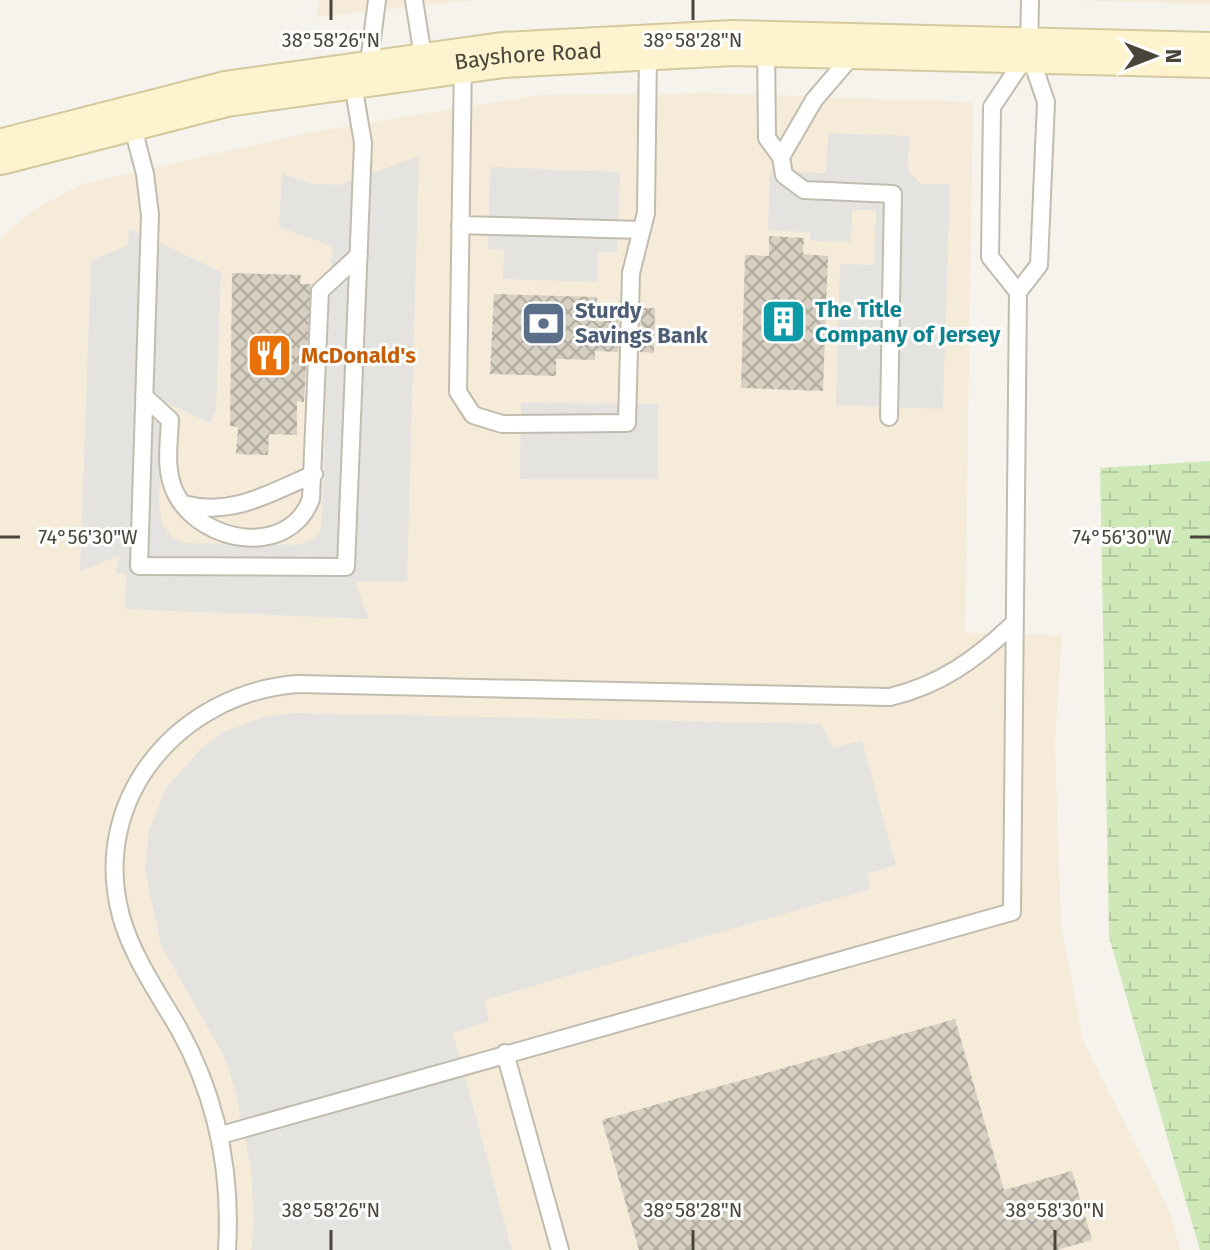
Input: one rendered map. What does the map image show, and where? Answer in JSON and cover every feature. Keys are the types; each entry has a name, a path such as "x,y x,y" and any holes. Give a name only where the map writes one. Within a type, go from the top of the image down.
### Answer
{"main road":[{"name":"Bayshore Road","path":"0,152 226,94 444,62 648,45 766,44 1210,55"}],"lane":[{"path":"131,119 145,174 150,215 139,566 346,567 363,143 359,73 377,0"},
{"path":"414,0 444,62 460,225 458,392 473,415 502,424 627,423 631,273 646,213 648,45"},
{"path":"221,1135 1012,912 1012,625 1018,292 1039,265 1046,102 1029,52 1030,0"},
{"path":"766,44 767,138 781,157 784,175 804,190 893,194 889,417"},
{"path":"781,157 814,100 860,47"},
{"path":"1018,292 990,257 992,107 1029,52"},
{"path":"460,225 642,230"},
{"path":"144,396 170,420 170,478 181,504 200,522 215,530 241,536 276,535 288,531 306,513 314,474 320,291 359,255"},
{"path":"181,504 202,509 237,507 314,474"},
{"path":"227,1250 228,1189 221,1135 194,1057 128,938 116,886 117,848 124,812 150,761 188,723 234,697 297,684 890,697 923,689 953,673 980,656 1012,625"},
{"path":"505,1053 560,1250"}],"shaded area":[{"path":"318,0 474,0 317,17"},
{"path":"1072,0 1210,0 1210,4"},
{"path":"707,93 973,102 965,633 1062,635 1055,744 1061,924 1083,1040 1170,1213 1180,1250 0,1250 0,239 33,210 82,184 312,132 539,95"},
{"path":"828,133 909,136 908,171 921,184 950,184 943,409 836,405 840,264 874,265 876,210 852,210 851,242 810,241 810,232 768,230 770,171 826,173"},
{"path":"419,156 407,581 355,582 369,619 125,609 126,573 116,574 119,556 80,571 91,261 128,245 129,228 221,272 216,411 210,423 163,401 159,503 162,523 172,538 185,543 297,545 314,539 321,530 332,246 279,227 282,174 314,184 339,185"},
{"path":"490,167 620,172 617,252 598,252 597,282 503,279 504,250 488,249"},
{"path":"521,403 658,404 658,479 520,479"},
{"path":"293,713 821,724 833,748 862,741 896,865 867,874 870,889 485,1000 489,1021 453,1033 512,1250 251,1250 254,1224 251,1169 236,1094 225,1058 161,945 145,871 149,831 166,788 200,750 223,732 264,717"}],"green space":[{"path":"1210,461 1210,1250 1200,1250 1109,937 1100,468"}],"building":[{"name":"The Title Company of Jersey","path":"769,236 804,238 803,254 828,256 823,391 741,388 745,255 769,256"},
{"name":"McDonald's","path":"232,273 301,275 300,284 311,284 304,402 297,401 297,435 269,434 268,455 236,454 238,427 230,426"},
{"name":"Sturdy Savings Bank","path":"494,294 597,297 597,307 619,307 618,352 595,351 595,360 556,359 556,376 490,374"},
{"path":"641,308 655,308 654,353 640,352"},
{"path":"955,1019 1004,1190 1072,1171 1092,1240 1057,1250 639,1250 602,1120"}],"place":[{"name":"The Title Company of Jersey","path":"784,322"},
{"name":"Sturdy Savings Bank","path":"544,323"},
{"name":"McDonald's","path":"270,355"}]}
